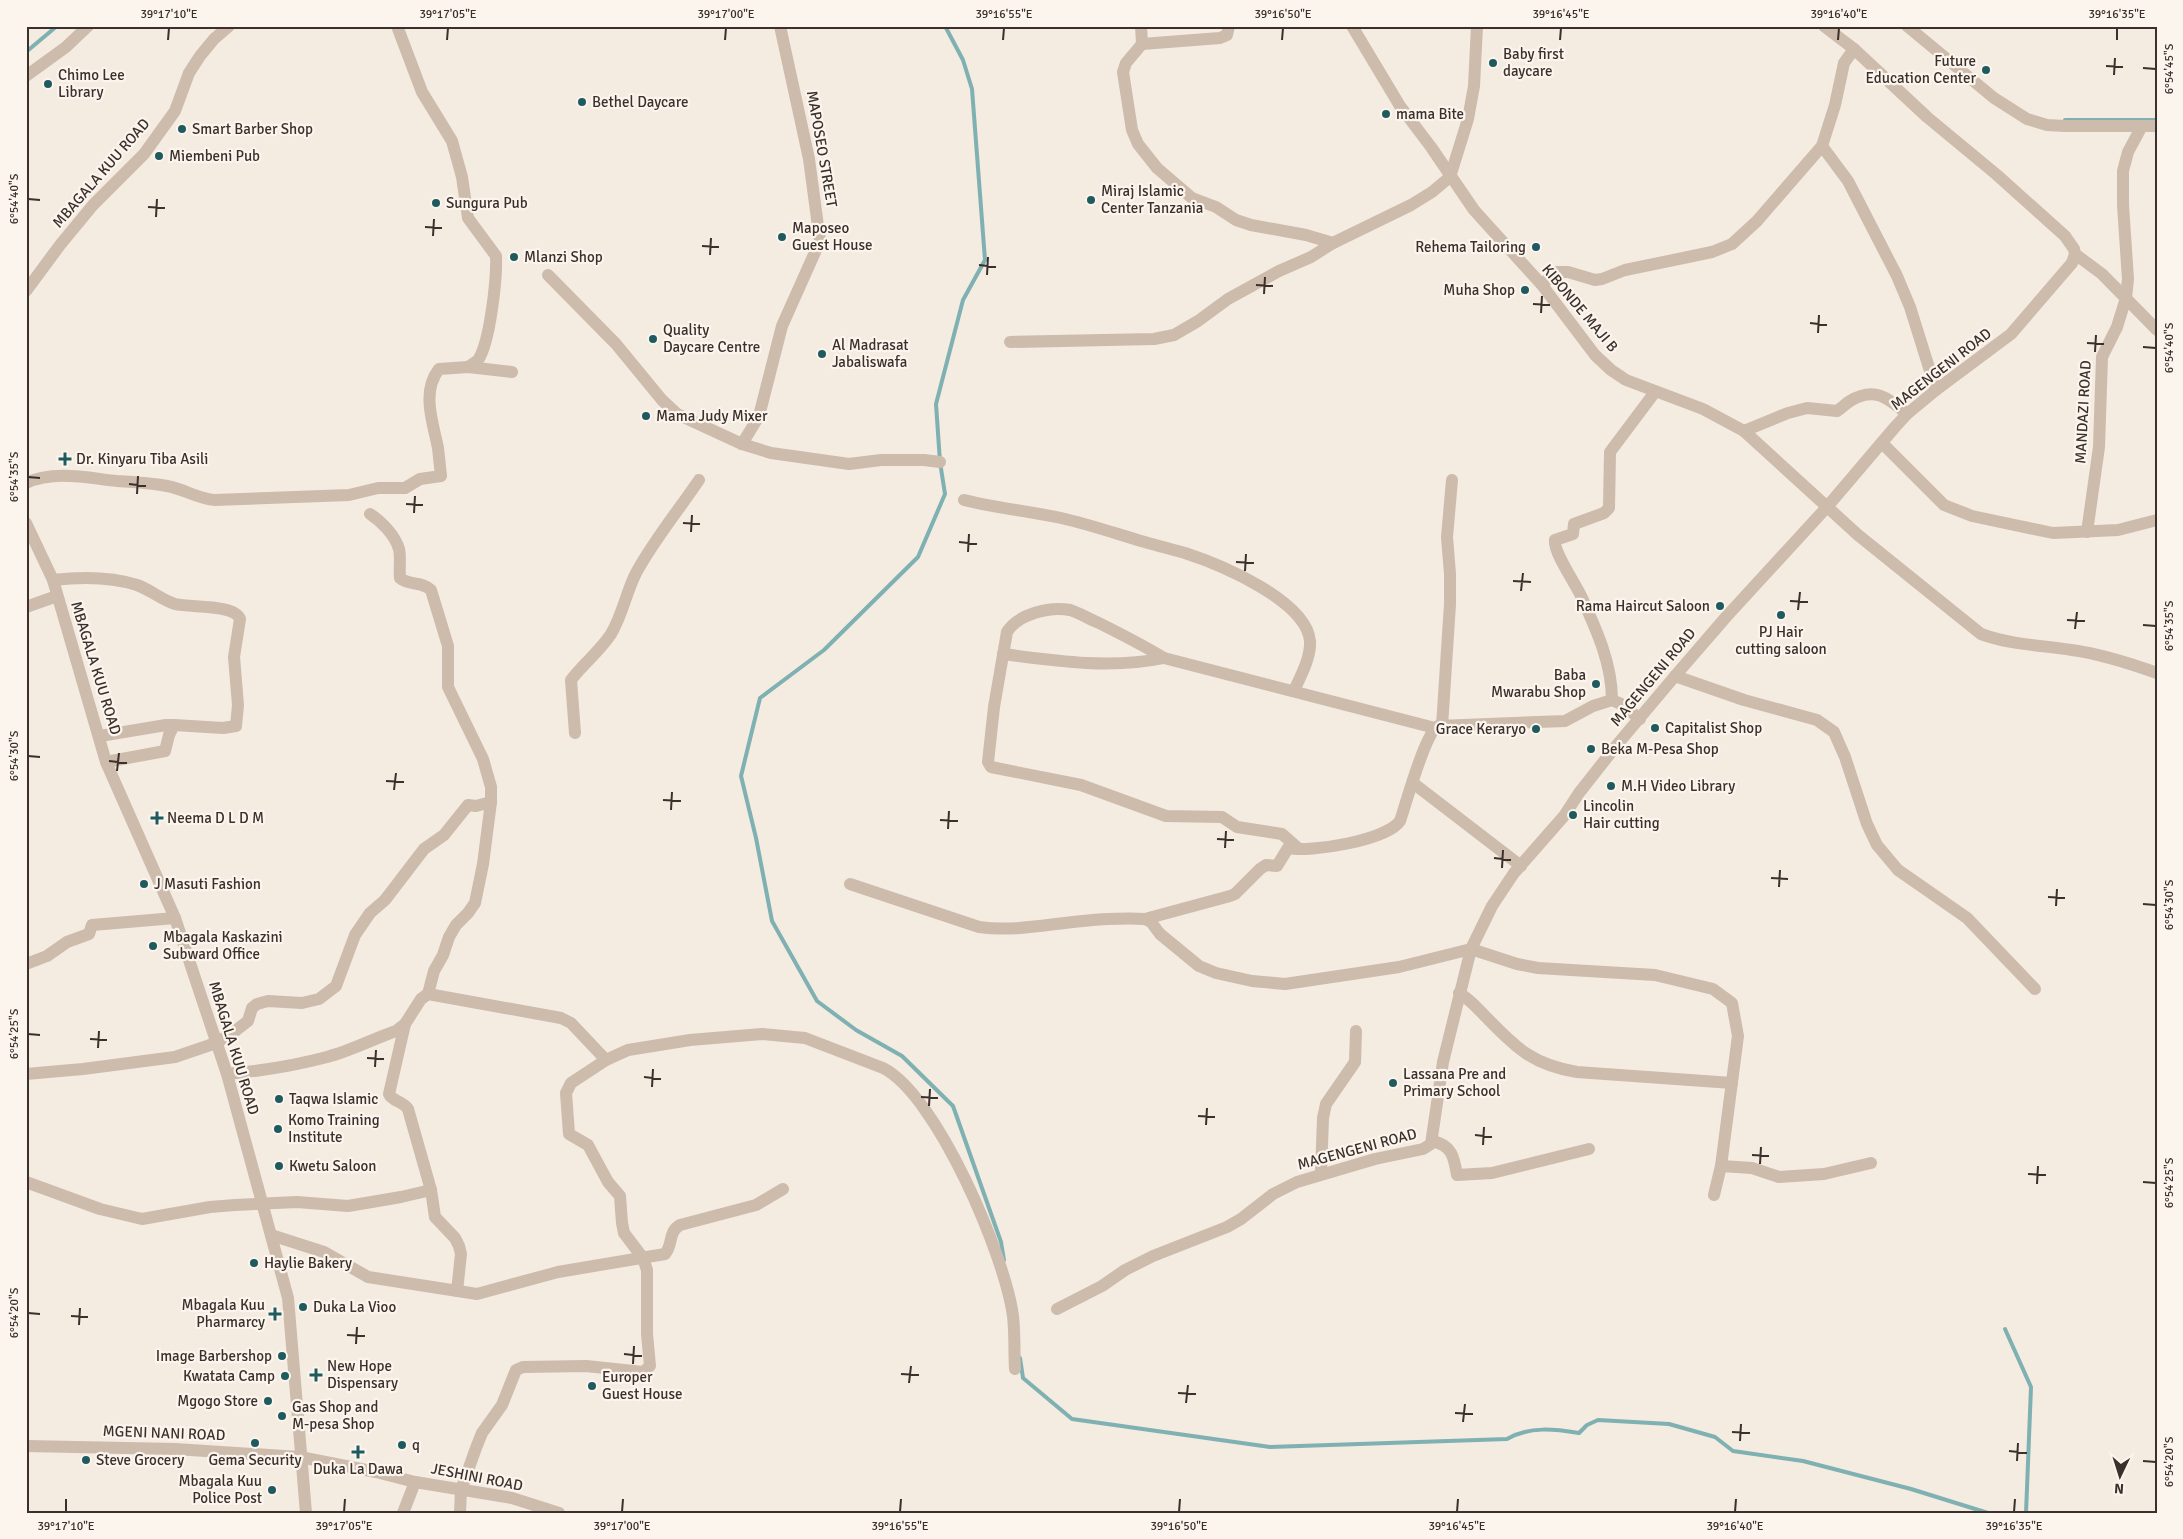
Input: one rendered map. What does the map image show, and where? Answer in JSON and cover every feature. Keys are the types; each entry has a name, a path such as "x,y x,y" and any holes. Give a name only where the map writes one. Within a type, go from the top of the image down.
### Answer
{"street":[{"path":"26,76 66,47 88,26"},
{"name":"MBAGALA KUU ROAD","path":"26,291 93,205 144,154 175,111 189,73 200,56 214,39 229,26"},
{"path":"397,26 422,92 452,140 462,178 468,218 496,256 494,293 487,334 478,360 468,367"},
{"name":"MAPOSEO STREET","path":"742,444 759,416 782,326 820,241 809,159 780,26"},
{"path":"1141,26 1142,44 1126,63 1123,72 1132,130 1138,144 1157,168 1192,198 1202,204 1216,207 1236,220 1251,225 1306,234 1333,243"},
{"path":"1142,44 1220,38 1227,35 1229,26"},
{"name":"KIBONDE MAJI B","path":"1352,26 1400,106 1431,147 1450,177 1501,242 1542,285 1595,355 1611,370 1626,380 1703,409 1744,431 1901,571 1936,596 1981,634 2023,645 2074,650 2114,658 2157,673"},
{"path":"1010,342 1154,339 1174,335 1198,321 1228,299 1311,257 1333,243 1411,205 1432,192 1450,177 1469,111 1474,86 1477,26"},
{"path":"1824,26 1854,49 1927,117 2055,226 2072,244 2075,254 2102,274 2157,330"},
{"path":"1907,26 1994,98 2027,119 2047,125 2065,126 2157,126"},
{"path":"1542,285 1556,272 1568,272 1595,280 1602,279 1625,270 1712,252 1732,244 1757,221 1822,146 1835,105 1844,63 1854,49"},
{"name":"MANDAZI ROAD","path":"2086,532 2099,447 2102,357 2117,327 2126,298 2128,272 2123,205 2123,170 2128,152 2142,126"},
{"path":"1822,146 1848,181 1898,276 1910,307 1936,390"},
{"name":"MAGENGENI ROAD","path":"1057,1310 1154,1256 1227,1227 1284,1187 1321,1173 1423,1149 1432,1141 1443,1062 1471,949 1492,906 1514,873 1564,816 1579,793 1616,746 1675,676 1908,414 1936,390 2011,334 2065,272 2075,254"},
{"path":"548,275 616,344 662,400 677,414 742,444 771,453 849,464 881,460 940,462"},
{"path":"26,483 58,476 141,483 168,486 205,499 225,501 349,495 378,488 408,487 420,479 441,476 438,447 430,414 430,393 433,378 439,369 468,367 512,372"},
{"path":"1612,700 1610,668 1572,576 1556,552 1554,544 1555,540 1573,534 1574,524 1604,513 1609,508 1610,452 1655,392"},
{"path":"1744,431 1788,413 1807,408 1838,411 1850,401 1869,393 1889,399 1908,414"},
{"path":"1882,443 1932,495 1944,505 1958,512 2053,533 2118,530 2157,520"},
{"path":"575,733 571,680 591,660 610,636 616,626 625,597 637,573 653,546 699,480"},
{"path":"850,884 979,927 1018,928 1104,919 1145,919 1235,894 1260,868 1266,865 1277,866 1288,848 1335,846 1383,833 1396,827 1424,750 1439,727 1450,604 1447,537 1452,480"},
{"path":"964,500 994,508 1061,518 1186,553 1225,569 1278,597 1298,616 1307,630 1310,641 1308,656 1294,691"},
{"path":"227,1074 271,1070 328,1057 396,1031 405,1024 421,999 428,994 434,970 443,955 449,937 456,925 475,903 483,864 491,802 491,787 483,759 448,687 448,646 431,590 424,585 404,581 400,578 399,552 396,542 384,526 370,514"},
{"name":"MBAGALA KUU ROAD","path":"26,523 53,580 100,736 106,762 175,918 227,1074 288,1298 297,1384 300,1457 306,1513"},
{"path":"53,580 79,579 126,583 139,586 173,603 228,610 238,614 240,621 234,657 238,723 235,727 166,725 100,736"},
{"path":"26,607 57,596"},
{"path":"1299,848 1282,834 1237,826 1222,817 1166,816 1156,814 1081,785 991,768 988,762 991,734 1007,632 1014,624 1029,616 1050,609 1062,609 1084,616 1138,642 1164,658 1439,727 1565,721 1593,706 1612,700 1621,704 1640,719"},
{"path":"1003,654 1050,660 1110,664 1133,664 1164,658"},
{"path":"1675,676 1744,700 1817,720 1834,732 1845,757 1866,824 1877,845 1898,870 1967,918 2035,989"},
{"path":"106,762 165,751 174,725"},
{"path":"1413,783 1521,866"},
{"path":"26,1074 83,1069 174,1057 216,1043 248,1021 252,1008 257,1004 268,1001 302,1003 319,999 336,986 359,930 370,913 385,900 420,853 444,835 468,806 491,802"},
{"path":"26,964 47,956 67,942 89,934 92,925 175,918"},
{"path":"1145,919 1151,922 1160,934 1199,966 1216,973 1252,981 1274,983 1299,982 1399,967 1471,949 1517,964 1538,968 1655,975 1713,989 1732,1003 1738,1036 1721,1166 1714,1195"},
{"path":"1459,993 1471,1000 1522,1053 1556,1068 1577,1072 1732,1083"},
{"path":"428,994 561,1018 571,1023 606,1060"},
{"path":"405,1024 389,1094 408,1109 431,1190 435,1218 459,1246 457,1291"},
{"path":"1321,1173 1326,1104 1355,1062 1356,1031"},
{"path":"460,1513 462,1490 482,1433 502,1405 514,1373 518,1368 586,1366 643,1372 651,1364 647,1334 647,1280 643,1258 624,1233 620,1196 608,1182 588,1145 571,1136 568,1132 566,1093 568,1087 571,1083 606,1060 628,1050 762,1034 805,1038 893,1073 929,1113 943,1135 987,1232 1004,1274 1013,1316 1015,1369"},
{"path":"1432,1141 1441,1143 1453,1154 1458,1175 1492,1173 1589,1149"},
{"path":"1721,1166 1752,1168 1779,1177 1824,1174 1871,1163"},
{"path":"26,1182 100,1209 142,1219 210,1207 297,1202 348,1206 431,1190"},
{"path":"271,1235 324,1252 368,1277 480,1294 558,1272 653,1258 667,1252 673,1231 680,1225 756,1205 783,1189"},
{"name":"MGENI NANI ROAD","path":"26,1446 175,1449 300,1457"},
{"name":"JESHINI ROAD","path":"300,1457 415,1482 512,1498 559,1513"},
{"path":"403,1513 415,1482"}],"waterway":[{"path":"26,52 57,26"},
{"path":"945,26 963,60 972,89 985,260 963,300 936,404 940,462 945,494 918,557 824,650 760,698 741,776 756,838 772,921 817,1001 856,1030 902,1056 953,1106 1001,1242 1004,1260"},
{"path":"2065,120 2157,120"},
{"path":"2005,1329 2031,1387 2026,1513"},
{"path":"1020,1358 1023,1378 1072,1419 1270,1447 1507,1439 1533,1430 1579,1433 1587,1425 1598,1420 1669,1424 1715,1437 1733,1451 1803,1461 1911,1489 1988,1513"}],"place":[{"name":"Baby first daycare","path":"1493,63"},
{"name":"Future Education Center","path":"1986,70"},
{"name":"Chimo Lee Library","path":"48,84"},
{"name":"Bethel Daycare","path":"582,102"},
{"name":"mama Bite","path":"1386,114"},
{"name":"Smart Barber Shop","path":"182,129"},
{"name":"Miembeni Pub","path":"159,156"},
{"name":"Miraj Islamic Center Tanzania","path":"1091,200"},
{"name":"Sungura Pub","path":"436,203"},
{"name":"Maposeo Guest House","path":"782,237"},
{"name":"Rehema Tailoring","path":"1536,247"},
{"name":"Mlanzi Shop","path":"514,257"},
{"name":"Muha Shop","path":"1525,290"},
{"name":"Quality Daycare Centre","path":"653,339"},
{"name":"Al Madrasat Jabaliswafa","path":"822,354"},
{"name":"Mama Judy Mixer","path":"646,416"},
{"name":"Dr. Kinyaru Tiba Asili","path":"65,459"},
{"name":"Rama Haircut Saloon","path":"1720,606"},
{"name":"PJ Hair cutting saloon","path":"1781,615"},
{"name":"Baba Mwarabu Shop","path":"1596,684"},
{"name":"Capitalist Shop","path":"1655,728"},
{"name":"Grace Keraryo","path":"1536,729"},
{"name":"Beka M-Pesa Shop","path":"1591,749"},
{"name":"M.H Video Library","path":"1611,786"},
{"name":"Lincolin Hair cutting","path":"1573,815"},
{"name":"Neema D L D M","path":"157,818"},
{"name":"J Masuti Fashion","path":"144,884"},
{"name":"Mbagala Kaskazini Subward Office","path":"153,946"},
{"name":"Lassana Pre and Primary School","path":"1393,1083"},
{"name":"Taqwa Islamic","path":"279,1099"},
{"name":"Komo Training Institute","path":"278,1129"},
{"name":"Kwetu Saloon","path":"279,1166"},
{"name":"Haylie Bakery","path":"254,1263"},
{"name":"Duka La Vioo","path":"303,1307"},
{"name":"Mbagala Kuu Pharmarcy","path":"275,1314"},
{"name":"Image Barbershop","path":"282,1356"},
{"name":"New Hope Dispensary","path":"316,1375"},
{"name":"Kwatata Camp","path":"285,1376"},
{"name":"Europer Guest House","path":"592,1386"},
{"name":"Mgogo Store","path":"268,1401"},
{"name":"Gas Shop and M-pesa Shop","path":"282,1416"},
{"name":"Gema Security","path":"255,1443"},
{"name":"q","path":"402,1445"},
{"name":"Duka La Dawa","path":"358,1452"},
{"name":"Steve Grocery","path":"86,1460"},
{"name":"Mbagala Kuu Police Post","path":"272,1490"}]}
